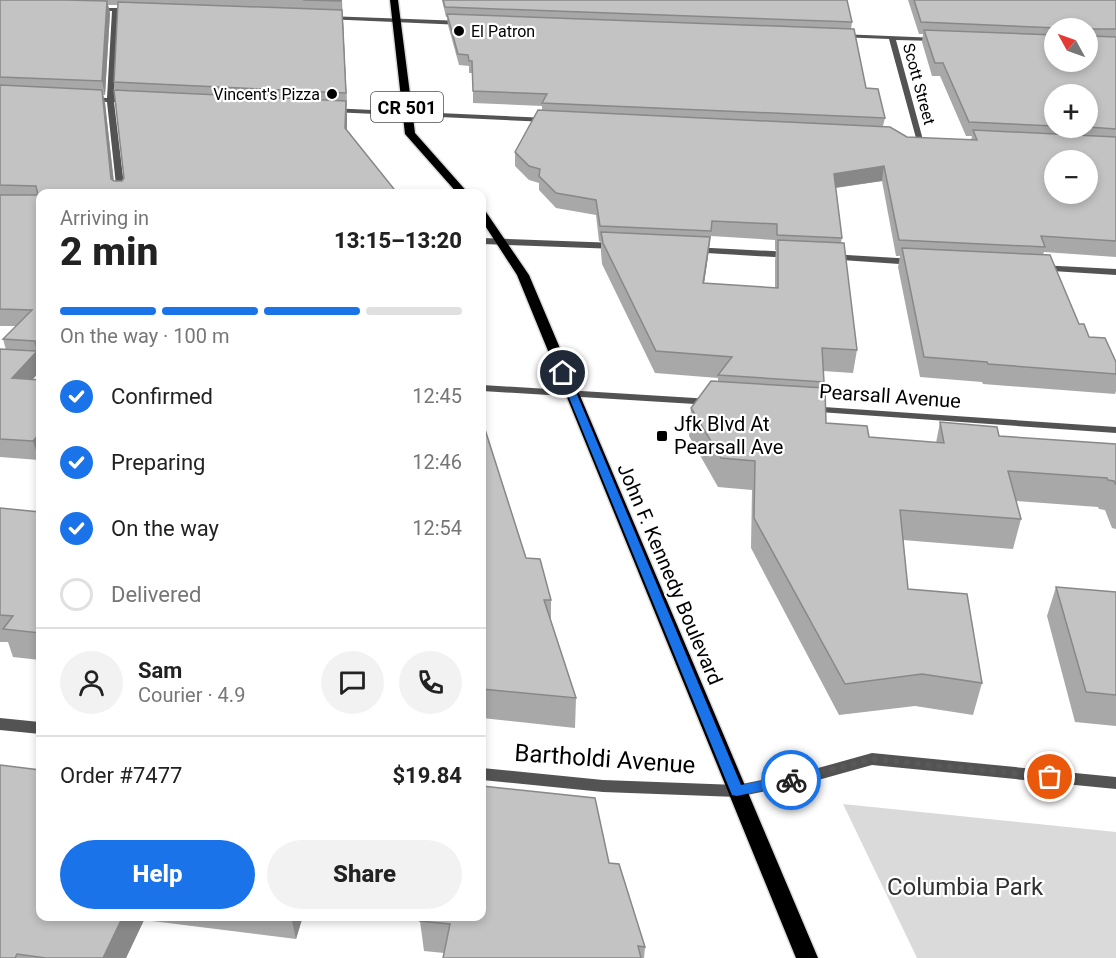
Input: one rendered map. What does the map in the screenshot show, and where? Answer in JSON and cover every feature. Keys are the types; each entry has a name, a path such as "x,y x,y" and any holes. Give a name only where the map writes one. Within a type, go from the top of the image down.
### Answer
{"main road":[{"name":"CR 501","path":"394,0 410,134 460,189"},
{"name":"John F. Kennedy Boulevard","path":"486,219 523,275 807,958"}],"street":[{"path":"80,8 138,11"},
{"path":"115,10 110,100 121,189"},
{"path":"314,17 474,23"},
{"path":"833,36 939,39"},
{"name":"Scott Street","path":"892,38 920,138"},
{"path":"77,98 134,101"},
{"path":"322,110 554,121"},
{"path":"908,138 932,139"},
{"path":"486,240 630,247"},
{"path":"677,249 796,256"},
{"path":"819,257 926,262"},
{"path":"1033,268 1116,272"},
{"path":"486,388 728,404"},
{"name":"Pearsall Avenue","path":"799,408 1116,430"},
{"path":"0,724 36,728"},
{"name":"Bartholdi Avenue","path":"486,774 603,786 737,791 811,776 872,759 1116,783"}],"green space":[{"name":"Columbia Park","path":"843,804 1116,832 1116,958 917,958"}],"building":[{"path":"0,0 107,1 102,81 0,77"},
{"path":"443,0 847,0 852,22 445,7"},
{"path":"914,0 1116,0 1116,29 1098,29 1098,18 1044,18 1044,27 921,22"},
{"path":"118,2 342,10 346,93 114,82"},
{"path":"447,14 854,29 866,88 878,89 885,118 542,103 547,94 473,91 472,61 469,61 468,55 458,54"},
{"path":"924,30 1044,35 1044,72 1098,72 1098,36 1116,37 1116,129 1098,128 1098,84 1044,84 1044,126 969,122 943,63 935,63"},
{"path":"0,85 102,90 111,179 114,181 122,181 124,178 114,90 346,101 345,128 394,189 37,189 36,186 0,185"},
{"path":"538,110 890,127 907,137 977,140 973,130 1044,133 1044,138 1116,137 1116,241 1041,236 1045,247 899,240 884,166 834,174 842,238 777,235 777,224 712,221 711,231 600,226 596,200 556,193 539,176 540,169 529,166 515,152"},
{"path":"0,195 36,195 36,345 35,341 3,339 32,310 0,309"},
{"path":"601,232 710,237 703,283 778,288 778,240 844,243 857,350 822,348 824,382 718,375 732,357 656,351 603,243"},
{"path":"902,248 1050,255 1079,324 1084,324 1089,337 1105,338 1116,362 1116,374 924,357"},
{"path":"0,349 35,351 12,378 36,380 36,438 33,441 0,439"},
{"path":"711,381 825,388 826,423 867,426 869,437 944,443 940,422 997,427 999,436 1116,444 1116,485 1114,481 1107,478 1008,471 1021,519 900,510 908,589 967,594 982,683 922,674 845,684 754,518 755,461 721,458 691,408"},
{"path":"486,433 526,558 540,559 551,600 544,600 576,698 486,689"},
{"path":"0,508 36,512 36,633 3,629 13,616 0,615"},
{"path":"1056,587 1116,592 1116,695 1086,692"},
{"path":"0,765 36,770 36,921 121,921 103,958 46,958 17,954 15,958 0,958"},
{"path":"486,786 595,798 609,863 619,864 645,947 638,946 641,958 443,958 450,924 420,921 486,921"}],"way so far":[{"path":"791,780 872,759 1050,777"}],"place":[{"name":"El Patron","path":"459,31"},
{"name":"Vincent's Pizza","path":"332,94"},
{"name":"Jfk Blvd At Pearsall Ave","path":"662,436"}],"route":[{"path":"563,373 737,791 791,780"}]}
